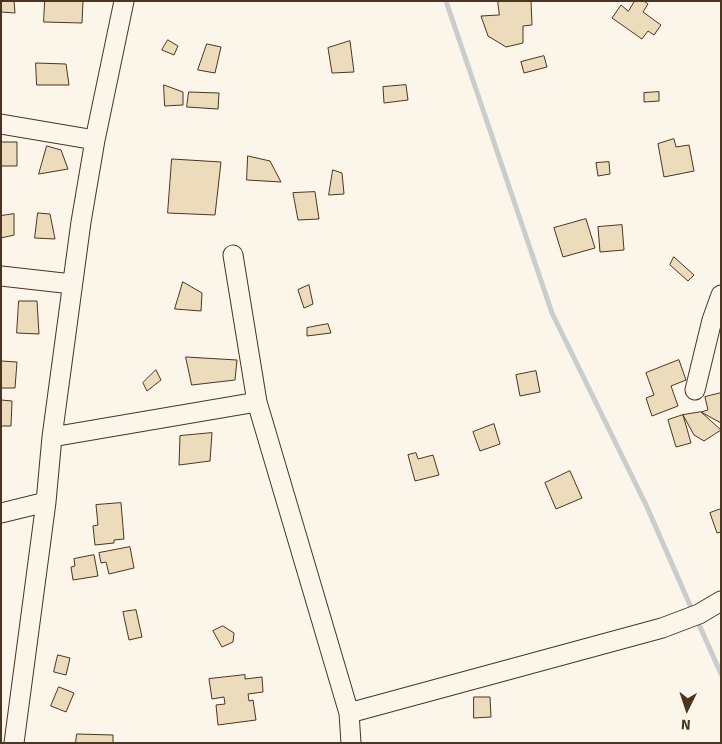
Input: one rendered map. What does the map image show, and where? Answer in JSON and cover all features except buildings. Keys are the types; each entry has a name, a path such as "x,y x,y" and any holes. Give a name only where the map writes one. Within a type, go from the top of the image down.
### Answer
{"street":[{"path":"14,743 81,222 95,140 124,1"},
{"path":"1,124 95,140"},
{"path":"233,255 257,402 349,713 351,743"},
{"path":"1,276 72,284"},
{"path":"695,390 712,320 721,295"},
{"path":"52,437 257,402"},
{"path":"1,513 46,502"},
{"path":"349,713 662,628 699,614 721,601"}],"waterway":[{"path":"446,1 552,313 647,507 693,612"},
{"path":"697,620 721,674"}]}
